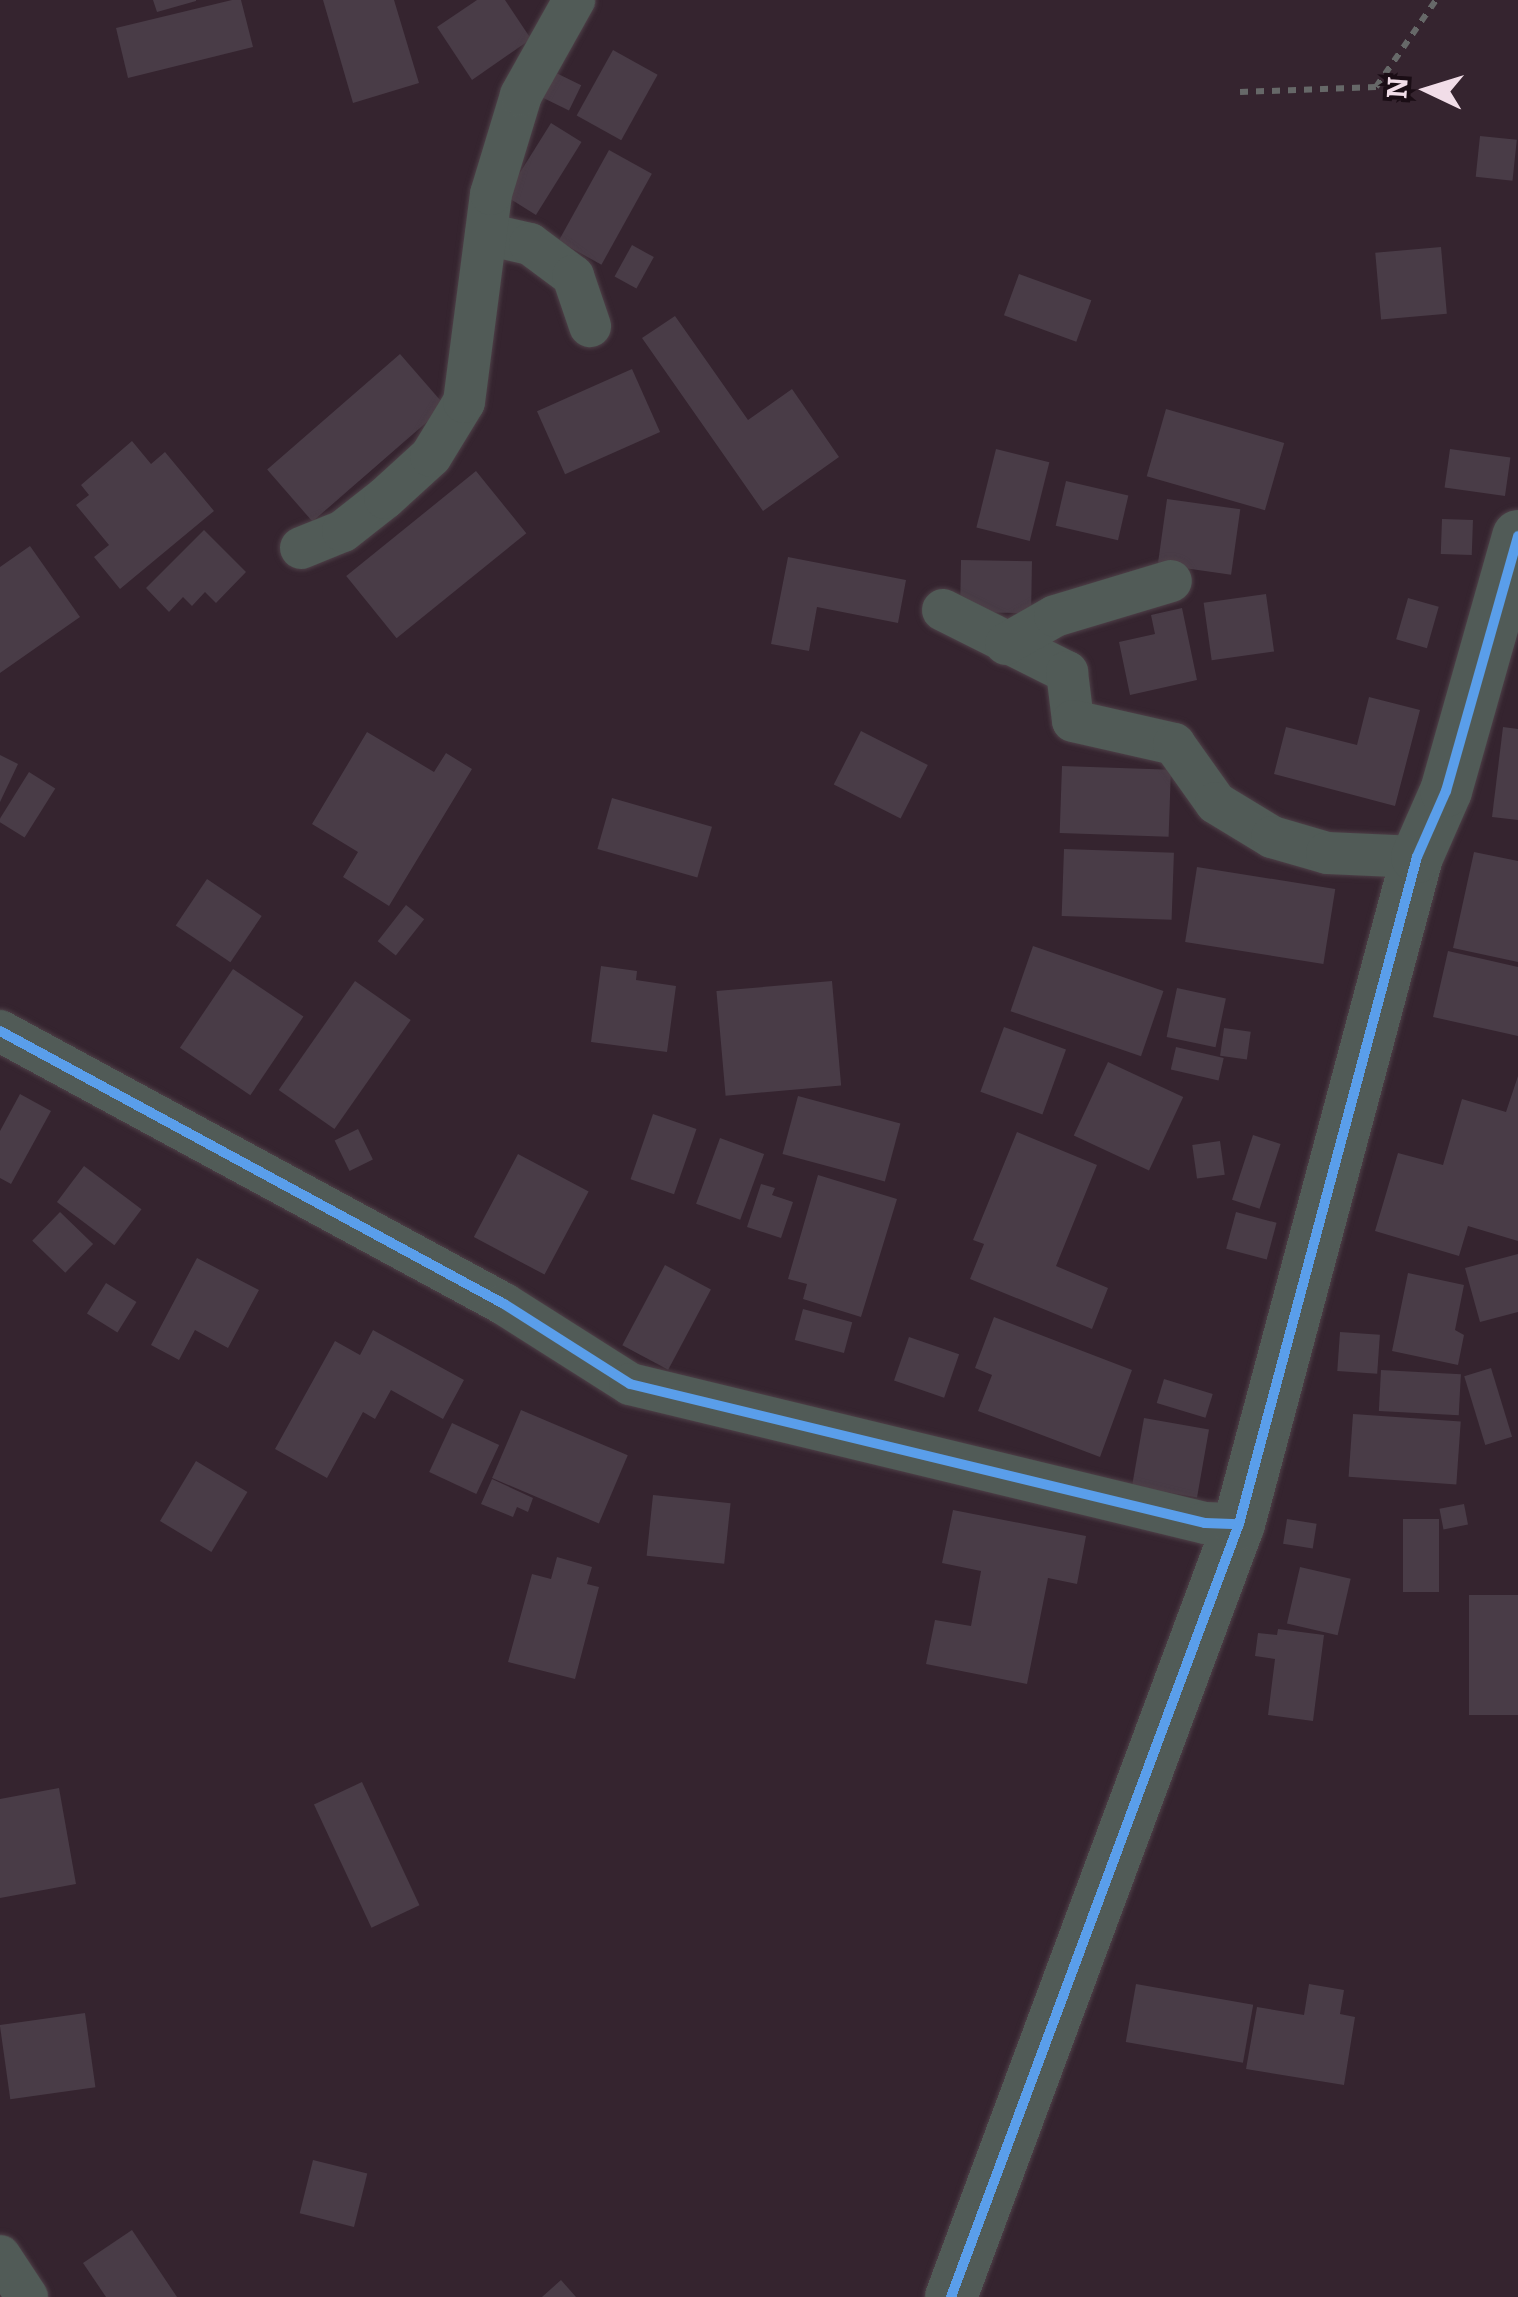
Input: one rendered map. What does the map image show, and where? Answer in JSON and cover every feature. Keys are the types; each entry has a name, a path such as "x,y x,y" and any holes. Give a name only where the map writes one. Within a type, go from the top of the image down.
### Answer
{"street":[{"path":"300,548 343,531 385,498 431,456 464,402 491,194 521,95 574,0"},
{"path":"486,234 530,244 573,276 590,326"},
{"path":"951,2297 1238,1524 1417,857 1446,790 1518,536"},
{"path":"1006,644 1056,616 1171,581"},
{"path":"942,610 1067,672 1073,720 1174,744 1216,803 1272,837 1327,853 1417,857"},
{"path":"0,1031 504,1304 630,1384 1205,1523 1238,1524"},
{"path":"0,2256 27,2297"}],"path":[{"path":"1240,92 1376,87 1436,0"}],"building":[{"path":"153,0 196,0 196,1 157,12"},
{"path":"241,0 253,47 128,78 116,28"},
{"path":"323,0 394,0 419,83 353,103"},
{"path":"477,0 505,0 531,39 472,80 437,27"},
{"path":"613,50 658,75 621,140 577,116"},
{"path":"548,69 581,85 569,110 536,94"},
{"path":"551,123 582,142 536,215 505,196"},
{"path":"1480,136 1517,140 1513,181 1476,177"},
{"path":"609,150 652,174 601,265 559,241"},
{"path":"632,245 654,257 636,289 615,276"},
{"path":"1441,247 1447,314 1381,319 1375,253"},
{"path":"1019,274 1091,300 1076,342 1004,315"},
{"path":"675,316 748,420 792,389 839,457 763,511 642,338"},
{"path":"400,354 445,406 312,522 267,469"},
{"path":"632,369 660,432 565,474 537,411"},
{"path":"1166,409 1284,443 1265,510 1147,476"},
{"path":"132,441 151,464 165,452 214,511 120,589 94,557 109,545 76,505 89,495 81,485"},
{"path":"996,449 1049,462 1030,541 976,528"},
{"path":"1450,449 1510,457 1505,496 1445,488"},
{"path":"476,471 526,533 397,638 346,576"},
{"path":"1066,481 1128,495 1118,540 1056,526"},
{"path":"1167,499 1240,509 1231,575 1158,564"},
{"path":"1442,519 1473,520 1472,555 1441,554"},
{"path":"204,530 246,572 216,603 205,592 192,606 183,597 169,612 146,588"},
{"path":"30,546 80,617 0,673 0,567"},
{"path":"788,557 906,580 898,623 817,607 809,651 771,644"},
{"path":"961,560 1032,561 1031,613 960,612"},
{"path":"1266,594 1274,651 1212,660 1204,603"},
{"path":"1408,598 1439,607 1427,648 1396,639"},
{"path":"1182,608 1197,680 1130,695 1119,642 1155,634 1151,615"},
{"path":"1369,697 1420,710 1395,806 1274,774 1286,727 1357,745"},
{"path":"1503,727 1518,729 1518,820 1492,817"},
{"path":"861,731 928,765 901,819 834,784"},
{"path":"367,732 434,772 446,753 472,769 389,906 343,877 358,852 312,824"},
{"path":"0,755 18,764 0,802"},
{"path":"1062,766 1171,770 1169,837 1060,833"},
{"path":"29,772 55,788 25,838 0,822 0,818"},
{"path":"612,798 712,827 697,878 597,849"},
{"path":"1064,849 1174,853 1172,920 1062,916"},
{"path":"1474,852 1518,861 1518,962 1453,948"},
{"path":"1197,867 1335,889 1323,964 1185,942"},
{"path":"207,879 262,916 230,962 176,925"},
{"path":"406,905 424,919 396,955 378,941"},
{"path":"1033,946 1163,991 1141,1056 1011,1011"},
{"path":"1448,951 1518,967 1518,1036 1433,1017"},
{"path":"601,966 637,971 636,980 676,986 667,1052 591,1042"},
{"path":"233,969 303,1017 250,1095 180,1048"},
{"path":"355,981 411,1020 334,1129 279,1090"},
{"path":"832,981 841,1086 726,1096 716,991"},
{"path":"1177,988 1226,998 1216,1047 1167,1037"},
{"path":"1004,1027 1066,1050 1042,1114 980,1092"},
{"path":"1224,1028 1251,1032 1247,1059 1220,1056"},
{"path":"1176,1047 1224,1058 1219,1080 1171,1069"},
{"path":"1108,1062 1183,1097 1149,1170 1074,1135"},
{"path":"1518,1076 1518,1241 1468,1226 1459,1256 1375,1231 1398,1153 1443,1165 1462,1099 1506,1112"},
{"path":"20,1094 51,1111 11,1184 0,1178 0,1131"},
{"path":"798,1096 900,1123 885,1181 782,1154"},
{"path":"653,1114 696,1129 674,1194 631,1179"},
{"path":"358,1129 373,1160 350,1171 335,1140"},
{"path":"1017,1132 1097,1165 1056,1266 1108,1288 1092,1329 970,1279 984,1244 973,1240"},
{"path":"1253,1135 1281,1144 1260,1209 1232,1200"},
{"path":"720,1138 764,1154 740,1220 696,1204"},
{"path":"1220,1141 1225,1175 1197,1179 1192,1145"},
{"path":"518,1154 589,1192 545,1275 474,1237"},
{"path":"84,1166 142,1209 114,1245 57,1202"},
{"path":"818,1175 897,1199 861,1317 803,1299 807,1284 788,1279"},
{"path":"761,1184 775,1188 772,1195 793,1202 781,1238 747,1227"},
{"path":"60,1212 93,1244 65,1273 32,1241"},
{"path":"1236,1212 1277,1223 1267,1260 1226,1249"},
{"path":"1518,1254 1518,1312 1480,1322 1465,1268"},
{"path":"197,1258 259,1290 228,1348 195,1330 179,1360 151,1345"},
{"path":"665,1265 711,1289 668,1370 622,1345"},
{"path":"1408,1273 1464,1285 1455,1330 1464,1335 1458,1365 1392,1351"},
{"path":"106,1283 137,1302 117,1333 87,1314"},
{"path":"803,1309 852,1322 844,1353 795,1340"},
{"path":"994,1317 1132,1370 1100,1457 978,1411 992,1375 975,1368"},
{"path":"373,1330 464,1380 443,1419 391,1390 375,1419 363,1412 327,1478 275,1449 335,1341 360,1355"},
{"path":"1340,1332 1380,1335 1377,1374 1337,1371"},
{"path":"909,1337 959,1354 944,1398 894,1380"},
{"path":"1491,1368 1512,1437 1485,1445 1464,1376"},
{"path":"1381,1370 1461,1374 1459,1415 1379,1411"},
{"path":"1164,1379 1213,1394 1205,1418 1157,1403"},
{"path":"521,1410 628,1455 599,1523 492,1478"},
{"path":"1353,1414 1461,1422 1456,1484 1349,1477"},
{"path":"1144,1418 1209,1429 1197,1497 1132,1486"},
{"path":"452,1423 499,1445 476,1494 429,1472"},
{"path":"196,1461 247,1492 211,1552 160,1521"},
{"path":"492,1479 533,1498 528,1512 517,1507 513,1517 481,1504"},
{"path":"653,1495 731,1503 724,1564 647,1556"},
{"path":"1464,1504 1468,1525 1443,1529 1439,1509"},
{"path":"953,1510 1086,1536 1077,1584 1048,1578 1027,1684 926,1664 935,1620 971,1626 981,1571 942,1563"},
{"path":"1287,1519 1317,1524 1313,1548 1283,1544"},
{"path":"1403,1519 1439,1519 1439,1592 1403,1592"},
{"path":"557,1557 592,1567 587,1584 599,1587 575,1679 508,1662 532,1574 551,1579"},
{"path":"1300,1567 1351,1579 1338,1635 1287,1624"},
{"path":"1469,1595 1518,1595 1518,1715 1469,1715"},
{"path":"1278,1629 1324,1635 1313,1721 1268,1715 1275,1659 1255,1656 1258,1633 1277,1635"},
{"path":"362,1782 419,1905 371,1928 314,1804"},
{"path":"59,1788 76,1884 0,1898 0,1799"},
{"path":"1136,1984 1253,2005 1243,2063 1126,2042"},
{"path":"1309,1984 1344,1990 1340,2014 1355,2017 1344,2085 1246,2069 1257,2007 1304,2015"},
{"path":"85,2013 95,2087 10,2099 0,2025"},
{"path":"313,2160 367,2174 354,2227 300,2213"},
{"path":"132,2230 177,2297 106,2297 83,2263"},
{"path":"561,2280 576,2297 542,2297"}],"cycle path":[{"path":"951,2297 1239,1524 1417,857 1446,791 1518,536"},
{"path":"0,1031 504,1304 630,1384 1205,1523 1239,1524"}]}
